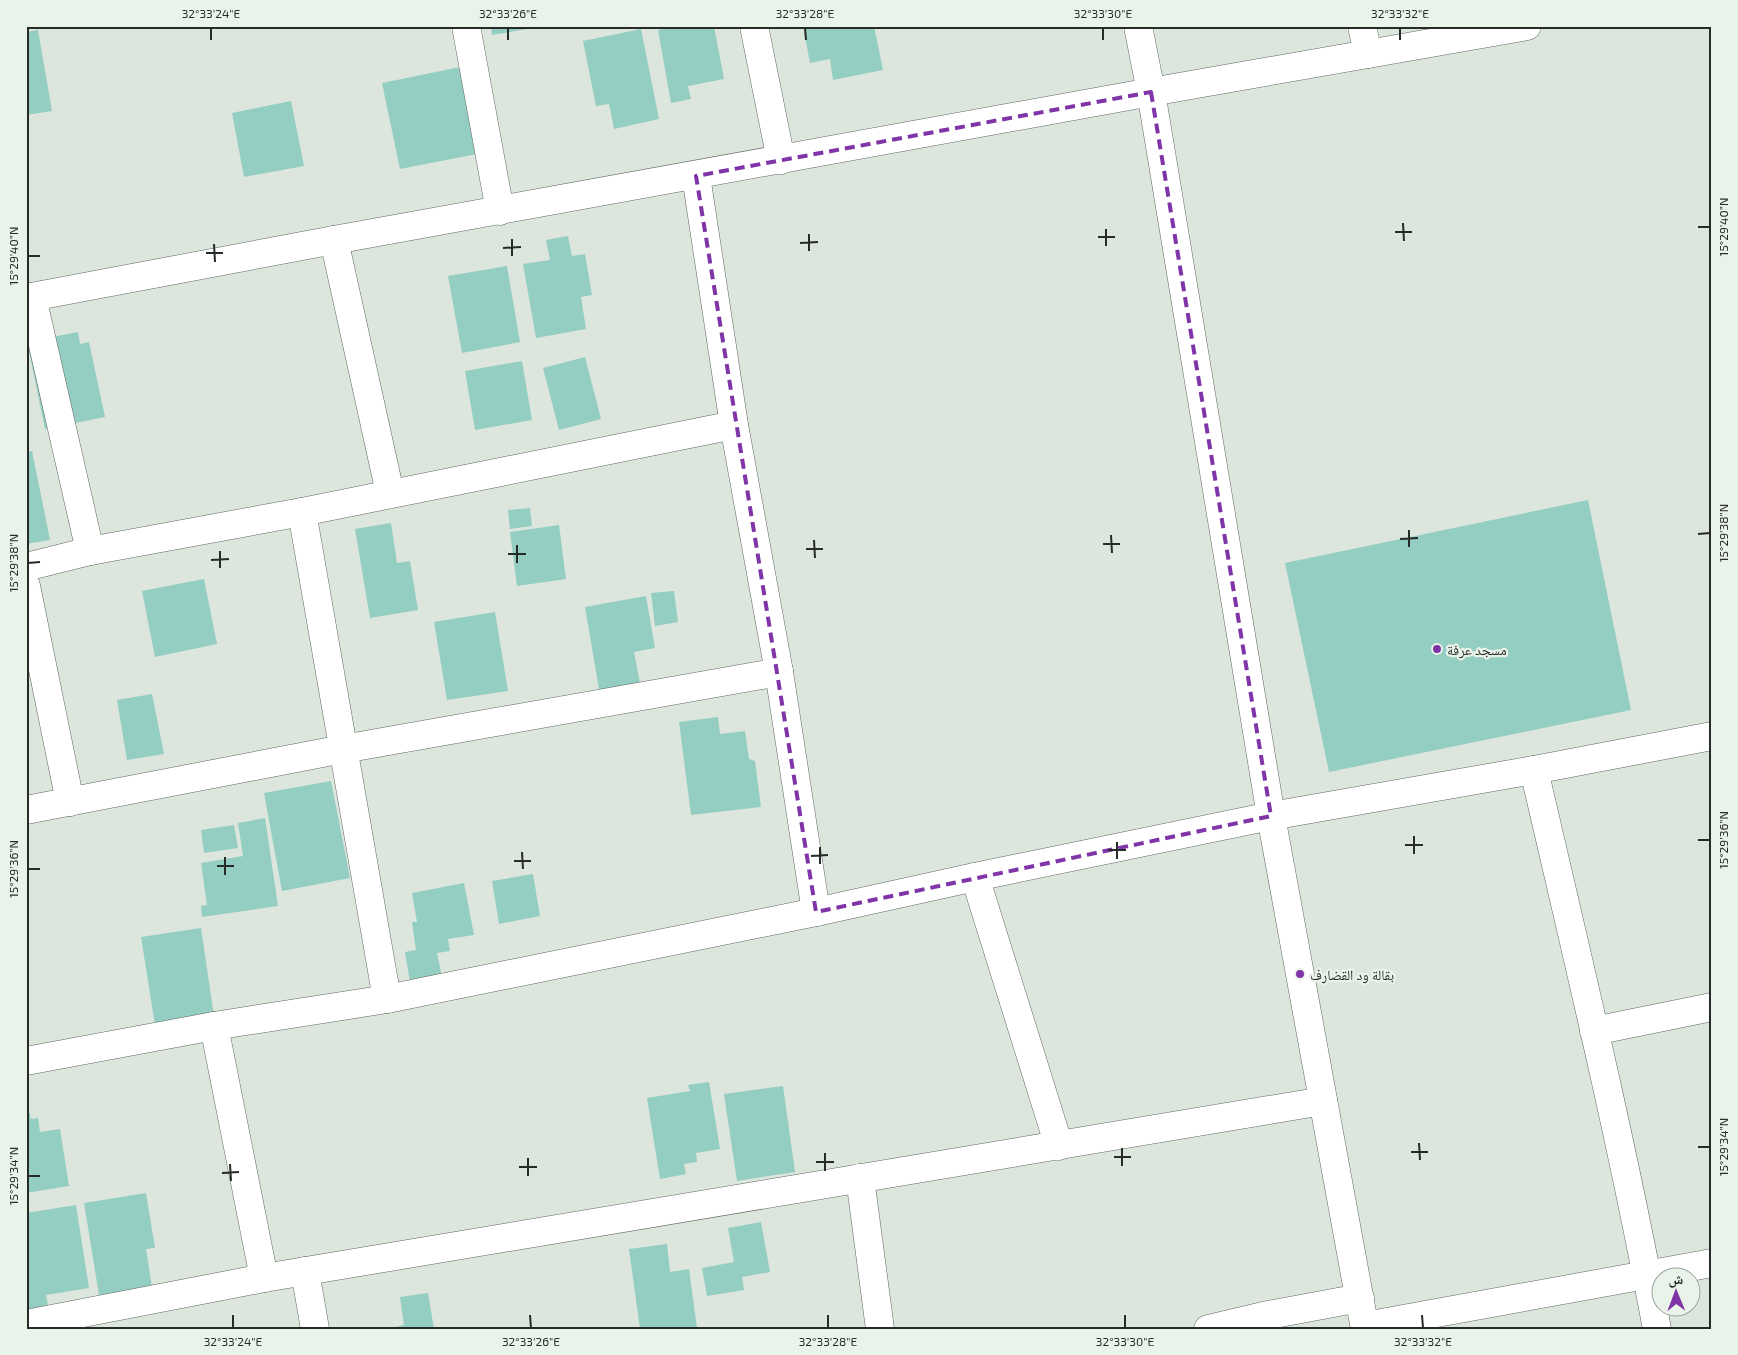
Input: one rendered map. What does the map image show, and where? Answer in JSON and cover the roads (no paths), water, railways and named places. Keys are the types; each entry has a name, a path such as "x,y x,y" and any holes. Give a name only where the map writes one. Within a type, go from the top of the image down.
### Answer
{"street":[{"path":"466,26 500,210"},
{"path":"754,26 782,160"},
{"path":"1138,26 1151,92 1271,816 1365,1328 1712,1263"},
{"path":"1362,26 1368,54"},
{"path":"90,551 29,297 1151,92 1527,26"},
{"path":"696,176 734,425 779,672 816,912"},
{"path":"334,240 390,493"},
{"path":"26,567 90,551 302,512 734,425"},
{"path":"302,512 387,999"},
{"path":"26,586 70,802"},
{"path":"26,810 343,749 779,672"},
{"path":"26,1061 214,1026 387,999 816,912 1271,816 1534,770 1712,736"},
{"path":"1534,770 1594,1031 1657,1329"},
{"path":"976,877 1059,1146"},
{"path":"1594,1031 1712,1008"},
{"path":"214,1026 264,1278"},
{"path":"26,1324 264,1278 1323,1101"},
{"path":"860,1178 880,1329"},
{"path":"305,1272 315,1329"},
{"path":"1208,1329 1263,1316 1360,1298"}],"place":[{"name":"مسجد عرفة","path":"1437,649"},
{"name":"بقالة ود القضارف","path":"1300,974"}]}
